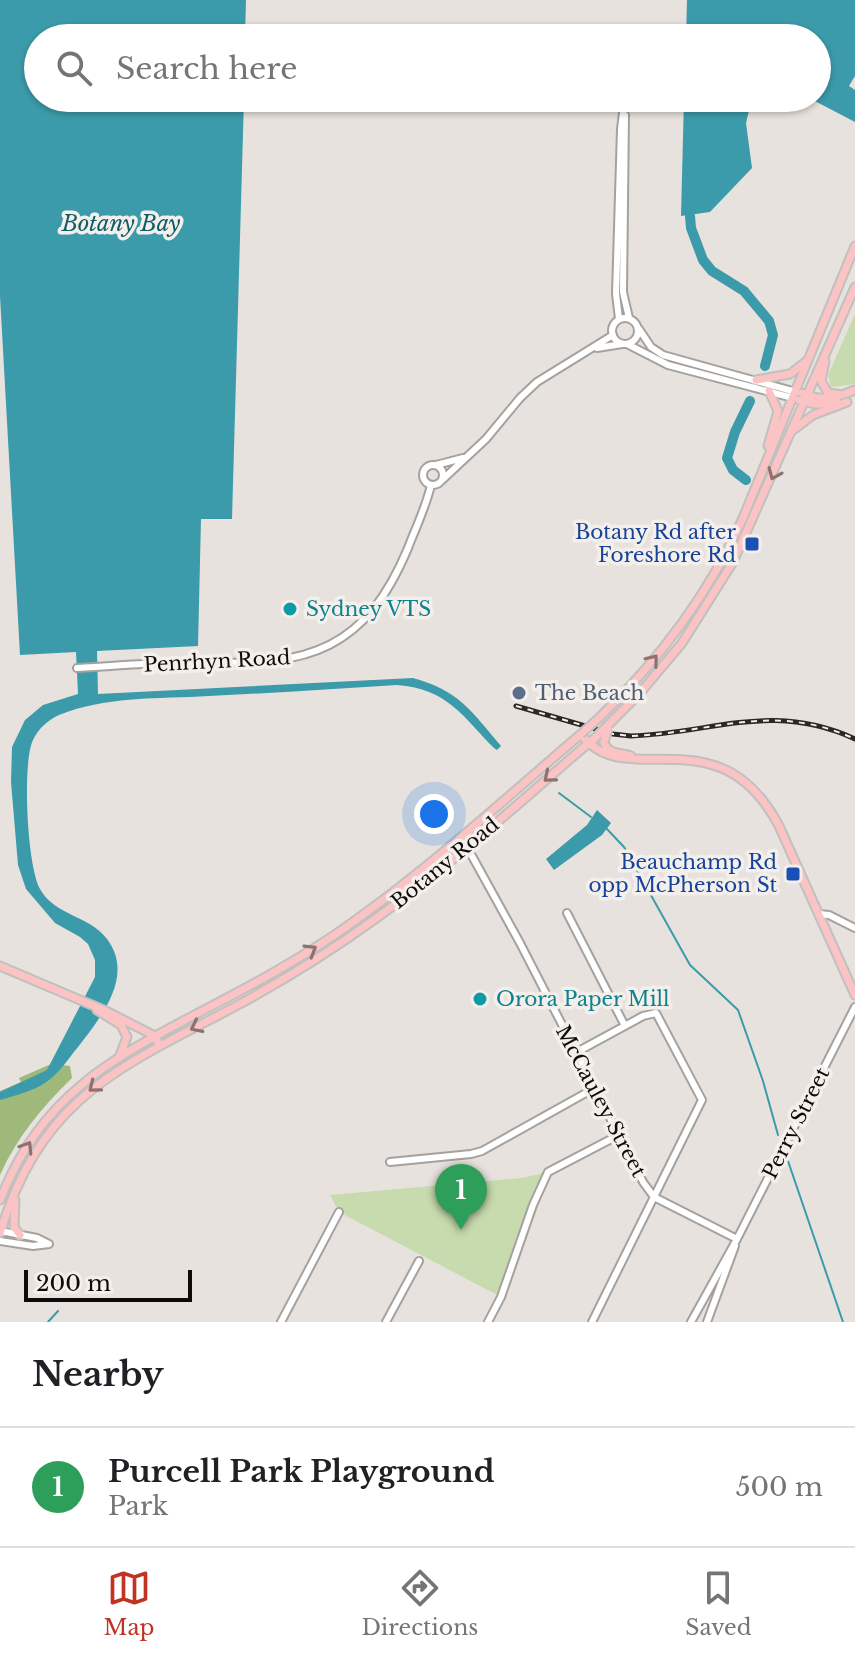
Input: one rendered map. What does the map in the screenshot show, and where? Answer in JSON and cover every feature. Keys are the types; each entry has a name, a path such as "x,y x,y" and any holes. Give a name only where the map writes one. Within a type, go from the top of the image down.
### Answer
{"main road":[{"name":"Botany Road","path":"0,1232 17,1186 44,1139 78,1100 118,1069 250,998 376,919 466,848 585,738 600,717 651,664 689,614 725,555 855,246"},
{"path":"855,287 829,343 822,384 831,394 855,391"},
{"name":"Botany Road","path":"0,1200 10,1175 51,1113 78,1086 120,1055 332,937 406,883 585,738 613,720 675,651 719,587 747,535 829,343"},
{"path":"756,380 790,374 809,359"},
{"path":"761,475 778,411 769,391"},
{"path":"805,398 836,398 855,391"},
{"path":"794,395 830,404 851,401"},
{"path":"791,433 813,415 851,401"},
{"path":"613,720 604,742 608,750 636,758"},
{"path":"585,738 609,756 683,758 721,767 744,780 769,807 855,995"},
{"path":"0,966 82,1000 155,1036 160,1046"},
{"path":"105,1013 127,1033 120,1055"},
{"path":"17,1186 13,1222 20,1235"}],"street":[{"path":"613,335 613,327 619,319 623,112"},
{"path":"625,112 627,130 619,293 629,318 661,358 756,380 794,395"},
{"path":"619,319 629,318"},
{"path":"590,350 636,339 639,329"},
{"path":"613,335 624,344 661,358 769,391 794,395"},
{"path":"431,485 441,481 486,439 520,398 554,370 613,335"},
{"path":"436,465 466,457"},
{"path":"436,465 443,472 441,481"},
{"name":"Penrhyn Road","path":"77,668 280,660 313,653 341,639 367,618 385,595 424,509 431,485 424,480 423,473 428,466 436,465"},
{"name":"McCauley Street","path":"458,839 520,943 617,1136 654,1197 737,1239"},
{"path":"567,913 625,1026"},
{"path":"819,914 829,915 855,928"},
{"name":"Perry Street","path":"693,1318 737,1239 855,1007"},
{"path":"575,1053 656,1013 702,1100 592,1322"},
{"path":"390,1162 482,1151 593,1089"},
{"path":"488,1322 501,1297 533,1205 548,1172 617,1136"},
{"path":"281,1322 339,1212"},
{"path":"0,1232 49,1244 33,1246 0,1241"},
{"name":"Perry Street","path":"706,1322 737,1239"},
{"path":"386,1322 419,1261"},
{"path":"693,1318 706,1322"}],"green space":[{"path":"855,314 855,384 831,387 828,375"},
{"path":"51,1064 70,1066 72,1078 31,1123 0,1175 0,1091 21,1082 19,1078"},
{"path":"548,1172 501,1297 339,1212 330,1195 522,1178"}],"water":[{"name":"Botany Bay","path":"0,0 246,0 245,24 24,24 24,112 244,112 232,519 201,519 198,646 97,651 98,694 413,678 454,696 501,746 497,750 494,748 441,698 397,685 133,700 95,704 51,719 33,740 28,770 29,838 36,877 40,889 54,905 91,925 107,939 118,967 116,982 112,996 96,1023 55,1075 35,1088 0,1100 0,1092 47,1070 95,977 95,960 88,944 55,923 26,889 18,865 11,782 12,747 25,720 43,705 78,694 76,652 20,655 0,296"},
{"path":"687,0 855,0 855,76 849,86 855,90 855,122 831,109 831,24 686,24"},
{"path":"684,112 749,112 746,123 752,168 710,212 681,216"},
{"path":"597,810 611,823 602,835 554,870 546,859 587,825"}],"waterway":[{"path":"690,216 691,228 703,260 712,271 744,291 769,321 773,335 765,366"},
{"path":"746,480 733,470 727,458 750,401"},
{"path":"559,793 591,817"},
{"path":"606,828 624,847 690,965 738,1010 778,1135"},
{"path":"788,1161 843,1322"},
{"path":"48,1322 58,1311"}],"railway":[{"path":"516,706 613,734 631,736 770,721 797,722 855,739"}],"place":[{"name":"Botany Rd after Foreshore Rd","path":"752,544"},
{"name":"Sydney VTS","path":"290,609"},
{"name":"The Beach","path":"519,693"},
{"name":"Beauchamp Rd opp McPherson St","path":"793,874"},
{"name":"Orora Paper Mill","path":"480,999"},
{"name":"Purcell Park Playground","path":"461,1230"}]}
